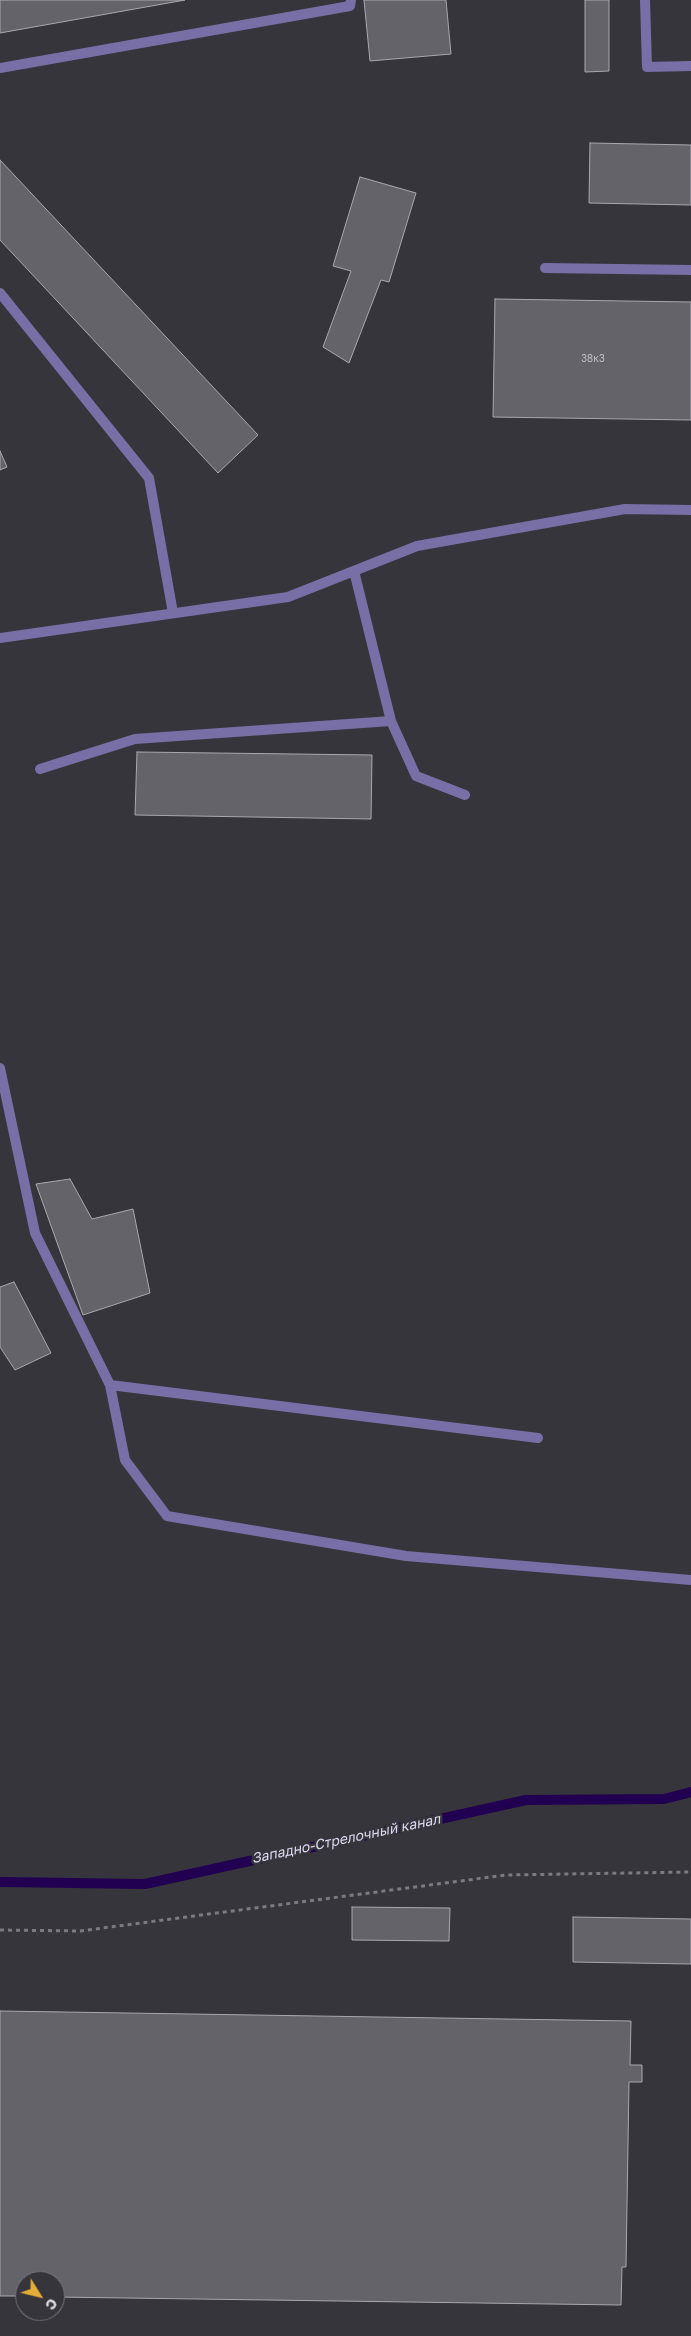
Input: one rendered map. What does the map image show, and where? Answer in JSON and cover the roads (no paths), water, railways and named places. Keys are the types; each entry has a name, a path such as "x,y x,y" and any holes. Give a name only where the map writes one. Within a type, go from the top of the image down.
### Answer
{"lane":[{"path":"0,68 350,6 350,0"},
{"path":"645,0 647,67 691,66"},
{"path":"546,268 691,270"},
{"path":"0,293 150,478 173,613"},
{"path":"0,638 288,597 416,546 625,509 691,510"},
{"path":"354,571 391,721 416,776 464,795"},
{"path":"40,769 135,739 391,721"},
{"path":"0,1068 36,1233 110,1385 125,1460 168,1516 406,1556 691,1580"},
{"path":"110,1385 538,1438"}],"waterway":[{"name":"Западно-Стрелочный канал","path":"0,1882 145,1884 526,1800 664,1799 691,1792"}]}
